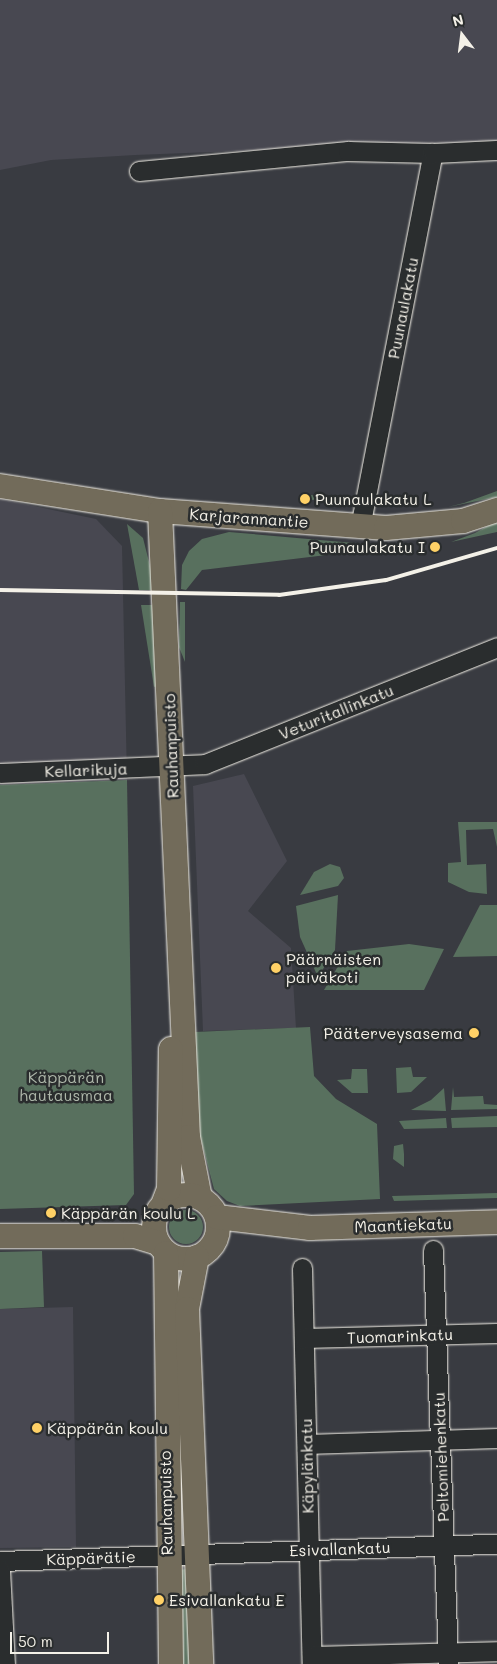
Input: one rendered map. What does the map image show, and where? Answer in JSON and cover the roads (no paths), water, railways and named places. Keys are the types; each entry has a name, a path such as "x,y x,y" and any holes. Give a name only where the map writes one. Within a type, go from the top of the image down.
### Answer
{"main road":[{"name":"Karjarannantie","path":"0,486 160,511 360,526 421,528 497,510"},
{"name":"Rauhanpuisto","path":"160,511 172,767 179,982 188,1137 200,1198"},
{"name":"Rauhanpuisto","path":"160,1207 169,1189 169,1066 179,982"},
{"path":"0,1236 134,1236 162,1248 176,1258 204,1253 219,1227 217,1217 200,1198 188,1195 134,1221 29,1235"},
{"path":"160,1207 162,1248"},
{"name":"Maantiekatu","path":"217,1217 310,1228"},
{"name":"Maantiekatu","path":"204,1253 243,1237 310,1228 497,1222"},
{"name":"Rauhanpuisto","path":"162,1248 182,1555 201,1664"},
{"name":"Rauhanpuisto","path":"171,1664 182,1555 188,1309 204,1253"}],"street":[{"path":"139,171 348,151 433,153 497,150"},
{"name":"Puunaulakatu","path":"360,526 433,153"},
{"name":"Veturitallinkatu","path":"172,767 230,756 497,647"},
{"name":"Kellarikuja","path":"0,773 172,767"},
{"name":"Peltomiehenkatu","path":"433,1250 448,1658"},
{"name":"Käpylänkatu","path":"302,1268 312,1660"},
{"name":"Tuomarinkatu","path":"304,1338 497,1333"},
{"path":"306,1444 497,1438"},
{"name":"Esivallankatu","path":"182,1555 497,1544"},
{"name":"Käppärätie","path":"0,1561 182,1555"},
{"path":"0,1570 5,1664"},
{"path":"312,1660 448,1658 497,1651"}],"railway":[{"path":"0,590 279,595 386,580 497,548"}],"place":[{"name":"Puunaulakatu L","path":"305,499"},
{"name":"Puunaulakatu I","path":"435,547"},
{"name":"Päärnäisten päiväkoti","path":"276,968"},
{"name":"Pääterveysasema","path":"474,1033"},
{"name":"Käppärän koulu L","path":"51,1213"},
{"name":"Käppärän koulu","path":"37,1428"},
{"name":"Esivallankatu E","path":"159,1600"}],"park label":[{"name":"Käppärän hautausmaa","path":"66,1086"}]}
